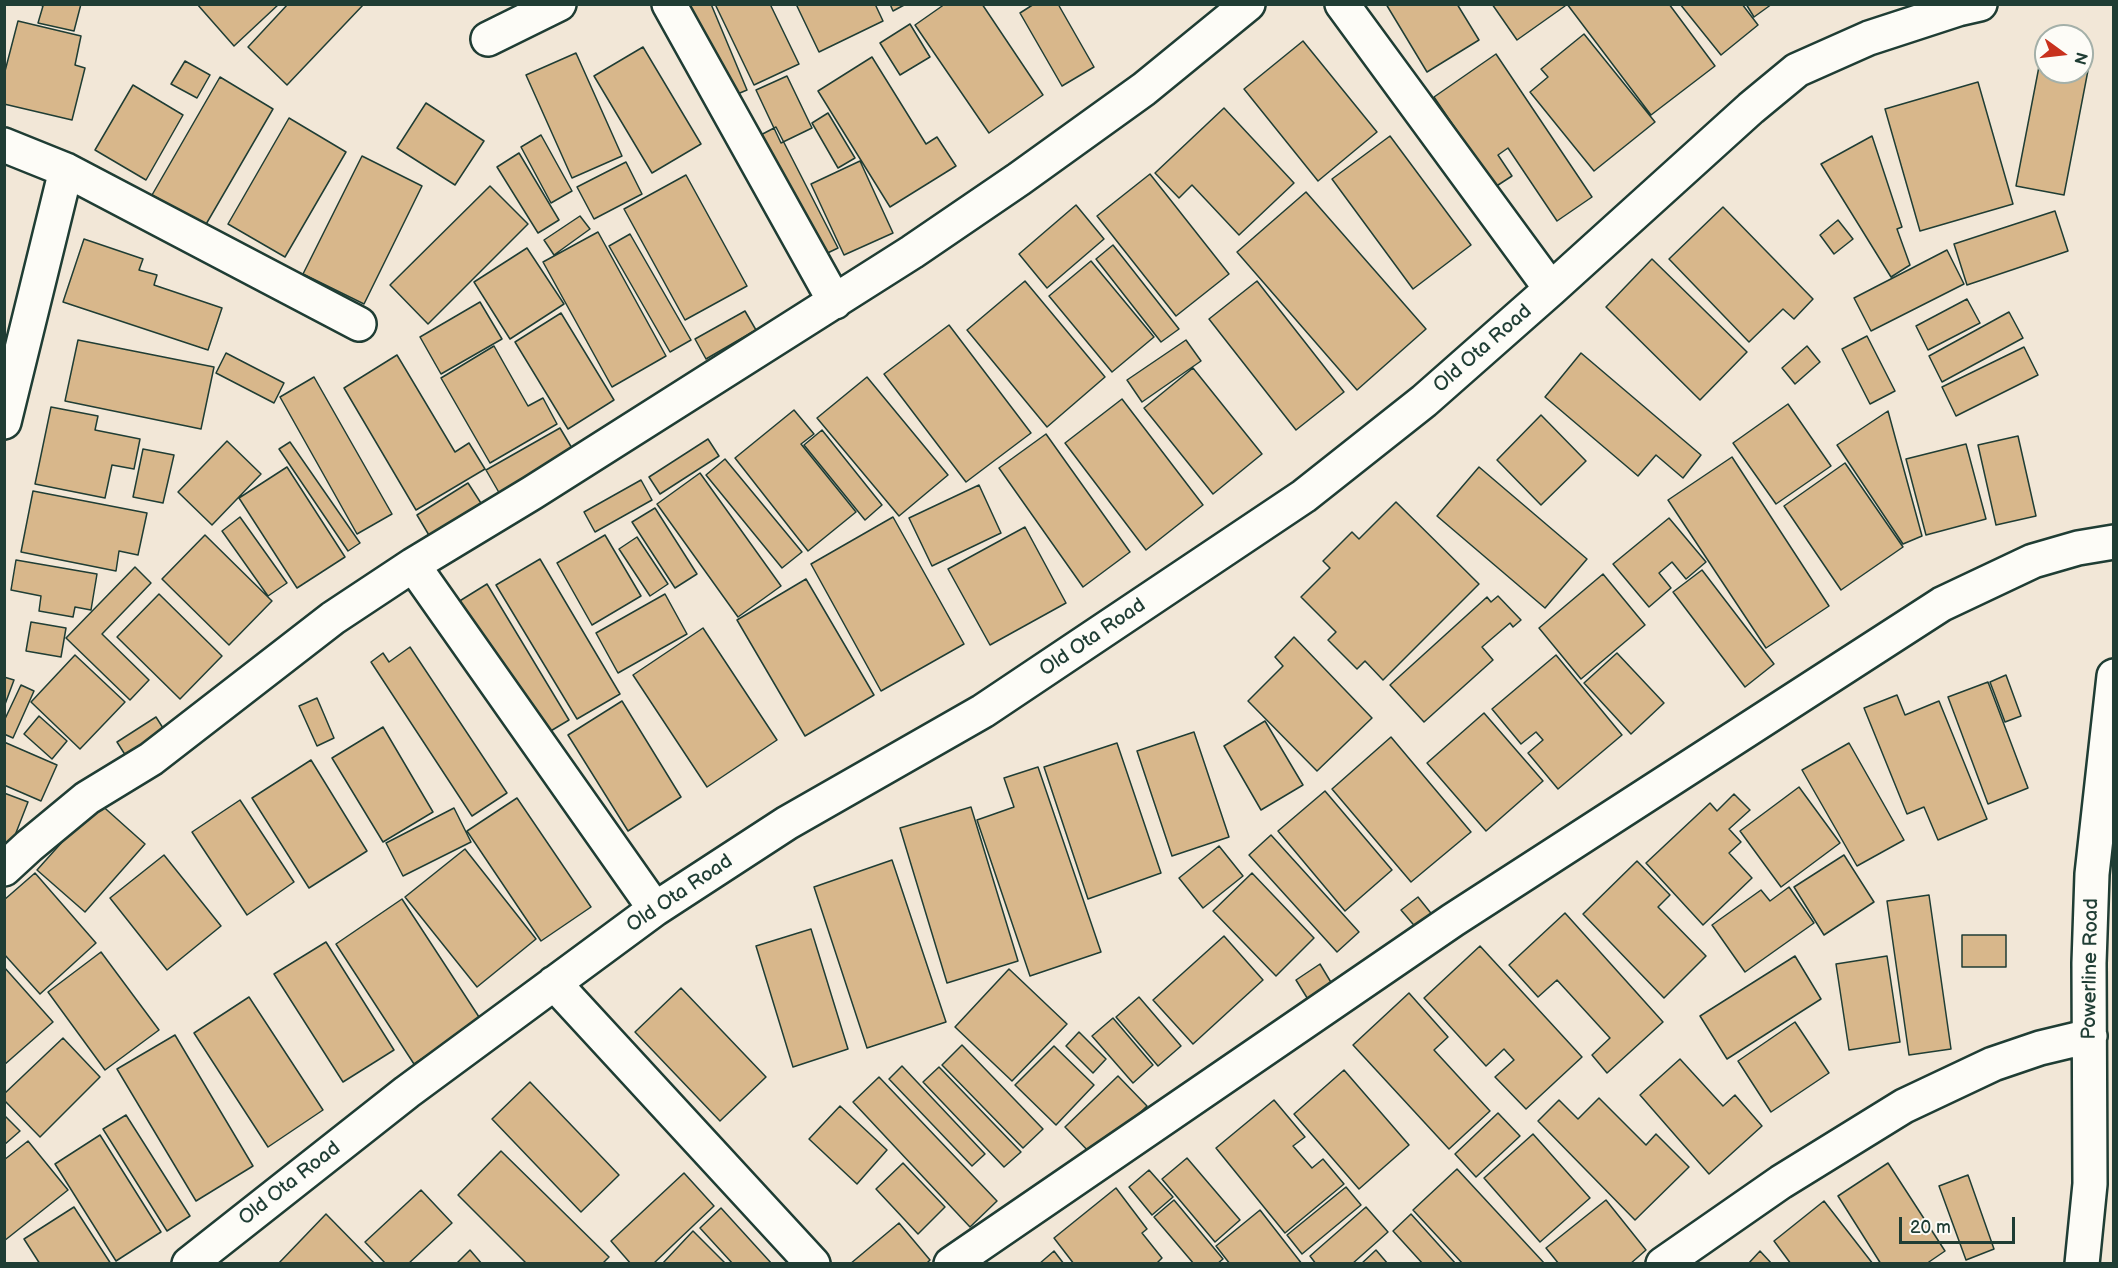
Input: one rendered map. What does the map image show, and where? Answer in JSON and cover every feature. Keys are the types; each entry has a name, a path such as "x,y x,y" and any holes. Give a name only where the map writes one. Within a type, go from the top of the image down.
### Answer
{"street":[{"path":"488,39 559,4"},
{"path":"669,4 835,302"},
{"path":"4,869 28,846 87,798 151,759 333,618 413,565 835,302 1039,165 1144,89 1248,4"},
{"path":"1342,4 1551,289"},
{"name":"Old Ota Road","path":"189,1263 407,1092 655,909 787,824 983,711 1304,496 1424,401 1751,108 1797,70 1869,38 1965,6"},
{"path":"4,144 66,170 359,324"},
{"path":"4,422 66,170"},
{"path":"951,1263 1453,920 1942,604 2032,561 2078,548 2114,542"},
{"path":"413,565 655,909"},
{"name":"Powerline Road","path":"2082,1263 2090,1184 2089,963 2092,874 2114,676"},
{"path":"554,983 813,1263"},
{"path":"1663,1263 1781,1182 1904,1106 1993,1064 2040,1048 2090,1036"}],"building":[{"path":"38,4 81,4 74,31 38,23 43,6"},
{"path":"197,4 279,4 234,46"},
{"path":"288,4 364,4 287,85 248,47"},
{"path":"688,4 711,4 747,90 728,98"},
{"path":"715,4 770,4 799,64 754,85"},
{"path":"796,4 875,4 883,21 819,52"},
{"path":"890,4 906,4 893,11"},
{"path":"945,4 982,4 1043,95 989,133 915,25"},
{"path":"1034,4 1058,4 1094,67 1062,86 1020,13"},
{"path":"1386,4 1457,4 1479,40 1427,72"},
{"path":"1492,4 1565,4 1565,6 1517,40"},
{"path":"1567,4 1669,4 1715,66 1651,115"},
{"path":"1680,4 1742,4 1758,25 1721,55"},
{"path":"1746,4 1772,4 1754,17"},
{"path":"18,21 81,36 75,65 85,68 72,120 4,104 4,75"},
{"path":"910,24 930,57 900,75 880,43"},
{"path":"1584,34 1655,122 1594,171 1530,92 1548,77 1541,69"},
{"path":"1303,41 1377,132 1318,181 1244,89"},
{"path":"643,47 701,144 652,173 594,76"},
{"path":"576,53 622,156 572,178 526,75"},
{"path":"1496,54 1592,197 1557,221 1508,148 1498,155 1512,176 1495,187 1434,97"},
{"path":"872,57 926,144 937,137 956,166 890,207 818,91"},
{"path":"185,61 210,75 197,98 171,84"},
{"path":"787,76 812,128 781,143 756,90"},
{"path":"220,77 273,109 205,226 152,195"},
{"path":"1978,82 2013,204 1920,231 1885,109"},
{"path":"2036,84 2085,84 2064,195 2016,186"},
{"path":"133,85 183,115 146,180 95,150"},
{"path":"426,103 484,141 455,185 397,148"},
{"path":"1224,108 1294,183 1239,235 1192,185 1179,198 1155,173"},
{"path":"828,113 855,158 838,168 812,123"},
{"path":"289,118 346,152 285,257 228,224"},
{"path":"776,127 838,248 815,259 753,139"},
{"path":"541,135 572,191 551,203 521,147"},
{"path":"1390,136 1471,245 1413,289 1332,179"},
{"path":"1872,136 1902,227 1897,229 1910,265 1891,277 1821,164"},
{"path":"519,153 559,220 538,233 497,167"},
{"path":"362,156 422,186 364,304 303,274"},
{"path":"860,161 893,233 844,255 811,184"},
{"path":"626,162 642,194 594,219 577,187"},
{"path":"1150,174 1229,274 1176,316 1097,216"},
{"path":"686,175 747,286 685,320 624,209"},
{"path":"490,186 528,224 428,324 390,285"},
{"path":"1306,192 1426,329 1357,390 1237,252"},
{"path":"1076,205 1104,239 1047,288 1019,254"},
{"path":"1723,207 1813,299 1794,319 1783,309 1749,342 1669,259"},
{"path":"2055,211 2068,251 1967,285 1954,244"},
{"path":"580,216 590,229 554,255 544,240"},
{"path":"1838,220 1853,239 1834,254 1820,235"},
{"path":"598,232 666,356 612,387 543,262"},
{"path":"630,234 691,340 670,352 609,246"},
{"path":"84,239 143,259 139,270 157,275 154,285 222,308 208,350 63,302"},
{"path":"1113,245 1179,329 1161,342 1096,259"},
{"path":"527,248 564,304 510,339 474,282"},
{"path":"1947,250 1964,284 1871,331 1854,298"},
{"path":"1652,259 1747,352 1700,400 1606,307"},
{"path":"1091,261 1154,337 1112,372 1049,296"},
{"path":"1025,281 1105,377 1047,427 967,330"},
{"path":"1257,281 1344,392 1296,430 1209,319"},
{"path":"1967,299 1980,323 1928,350 1916,326"},
{"path":"480,302 502,339 441,374 420,337"},
{"path":"745,311 756,330 706,359 695,339"},
{"path":"2009,312 2023,338 1942,382 1929,356"},
{"path":"561,313 614,400 568,429 515,342"},
{"path":"949,325 1031,433 966,482 884,374"},
{"path":"1867,336 1895,391 1870,404 1842,349"},
{"path":"78,340 214,367 201,429 65,401"},
{"path":"1186,340 1201,361 1142,402 1127,380"},
{"path":"494,346 528,406 543,398 557,424 490,463 441,378"},
{"path":"1807,346 1820,362 1795,384 1782,368"},
{"path":"2024,347 2038,375 1956,416 1942,387"},
{"path":"226,353 284,383 274,403 216,373"},
{"path":"1581,353 1701,455 1683,478 1656,455 1638,476 1545,397"},
{"path":"397,355 455,452 469,443 485,469 416,510 344,388"},
{"path":"1193,368 1262,454 1213,494 1144,408"},
{"path":"314,377 392,514 357,534 280,397"},
{"path":"867,377 948,475 899,516 817,418"},
{"path":"1122,399 1203,505 1146,550 1065,443"},
{"path":"1788,404 1831,466 1776,504 1733,443"},
{"path":"51,407 98,416 95,430 140,439 134,469 112,465 105,498 35,484"},
{"path":"794,410 814,434 801,444 856,512 808,551 735,458"},
{"path":"1888,411 1922,536 1903,544 1837,445"},
{"path":"1541,415 1586,461 1541,505 1497,460"},
{"path":"560,428 579,460 505,503 486,470"},
{"path":"822,430 882,505 865,520 804,445"},
{"path":"1046,434 1130,552 1083,587 999,468"},
{"path":"2018,436 2036,516 1996,525 1978,445"},
{"path":"708,439 719,456 660,494 649,477"},
{"path":"227,441 261,474 212,525 178,492"},
{"path":"290,442 360,543 348,551 279,449"},
{"path":"1966,444 1986,519 1926,535 1906,459"},
{"path":"143,449 174,455 163,503 133,497"},
{"path":"1732,457 1829,606 1766,648 1668,500"},
{"path":"725,459 802,552 782,568 706,475"},
{"path":"1845,463 1903,547 1841,590 1784,506"},
{"path":"287,467 345,557 297,588 239,498"},
{"path":"1479,467 1587,559 1545,608 1437,516"},
{"path":"700,473 781,586 738,617 657,504"},
{"path":"641,480 652,500 595,532 584,512"},
{"path":"468,483 488,514 436,547 417,515"},
{"path":"979,485 1001,533 932,566 909,518"},
{"path":"33,491 147,513 138,555 119,551 116,571 21,552"},
{"path":"1396,502 1479,584 1383,680 1365,661 1357,669 1328,640 1336,632 1301,597 1330,568 1323,561 1352,532 1359,539"},
{"path":"655,508 697,574 675,588 632,522"},
{"path":"240,517 287,583 268,596 222,531"},
{"path":"893,517 964,644 881,691 811,564"},
{"path":"1669,518 1706,562 1686,579 1672,562 1659,573 1671,588 1649,607 1613,564"},
{"path":"1025,527 1066,603 990,645 948,569"},
{"path":"205,535 272,601 229,645 162,579"},
{"path":"605,535 641,596 592,625 557,563"},
{"path":"637,537 668,584 650,596 619,549"},
{"path":"540,559 620,694 577,719 496,585"},
{"path":"16,560 97,574 91,610 75,607 73,617 39,611 41,596 11,590"},
{"path":"135,567 151,583 102,634 149,680 130,700 66,638"},
{"path":"1702,570 1774,664 1745,687 1673,592"},
{"path":"1603,574 1645,625 1581,679 1539,628"},
{"path":"806,579 874,695 805,736 737,620"},
{"path":"487,584 569,720 539,738 458,602"},
{"path":"159,594 222,656 180,699 117,637"},
{"path":"665,594 687,634 618,673 596,633"},
{"path":"1498,596 1521,620 1513,627 1510,623 1482,647 1493,660 1424,722 1390,685 1487,597 1491,602"},
{"path":"31,622 66,628 61,657 26,651"},
{"path":"703,628 777,740 707,787 633,675"},
{"path":"1294,637 1372,718 1317,771 1248,701 1283,666 1275,657"},
{"path":"410,647 507,793 472,816 371,662 383,653 389,662"},
{"path":"1617,653 1664,703 1631,734 1584,683"},
{"path":"75,655 125,702 80,749 31,702"},
{"path":"1556,655 1622,735 1558,789 1528,753 1543,740 1536,732 1521,744 1492,709"},
{"path":"2006,675 2021,716 2005,722 1990,682"},
{"path":"4,677 14,680 4,707"},
{"path":"1988,682 2028,788 1988,804 1948,697"},
{"path":"21,685 34,691 13,738 4,734 4,721"},
{"path":"1897,695 1905,715 1939,701 1987,819 1938,840 1924,807 1907,814 1864,708"},
{"path":"317,698 334,738 317,746 299,706"},
{"path":"622,701 681,797 628,831 568,735"},
{"path":"1484,713 1543,781 1486,831 1427,763"},
{"path":"39,716 67,741 52,759 24,734"},
{"path":"156,717 170,739 131,764 117,742"},
{"path":"1265,721 1303,785 1261,810 1224,746"},
{"path":"383,727 433,812 383,842 332,758"},
{"path":"1194,732 1229,837 1172,856 1137,751"},
{"path":"1391,737 1471,832 1411,882 1332,789"},
{"path":"4,742 57,765 41,801 4,785"},
{"path":"1117,743 1161,873 1088,899 1044,767"},
{"path":"1849,743 1904,840 1857,866 1802,770"},
{"path":"311,760 367,851 309,888 252,798"},
{"path":"1038,767 1101,952 1030,976 977,820 1014,807 1004,778"},
{"path":"1799,787 1840,843 1781,887 1740,831"},
{"path":"1325,791 1392,870 1345,911 1278,831"},
{"path":"4,793 28,802 5,861 4,861"},
{"path":"1734,794 1750,810 1729,829 1741,842 1729,853 1752,878 1703,925 1646,863 1710,803 1717,811"},
{"path":"517,798 591,907 541,941 467,831"},
{"path":"240,800 294,882 247,915 192,832"},
{"path":"98,802 145,844 85,912 37,870"},
{"path":"971,807 1018,961 947,983 900,828"},
{"path":"454,808 471,842 403,876 386,843"},
{"path":"1271,835 1359,932 1337,952 1249,855"},
{"path":"1219,846 1243,876 1203,908 1179,878"},
{"path":"465,849 536,939 477,987 405,897"},
{"path":"164,855 221,926 167,970 110,898"},
{"path":"1844,855 1874,902 1824,935 1794,887"},
{"path":"892,860 946,1022 867,1048 814,887"},
{"path":"1637,861 1670,895 1658,907 1706,956 1664,998 1583,914"},
{"path":"35,873 96,943 40,994 4,954 4,900"},
{"path":"1252,873 1314,938 1276,976 1213,911"},
{"path":"1789,887 1814,923 1745,972 1712,925 1761,890 1770,901"},
{"path":"1929,895 1951,1049 1909,1055 1887,901"},
{"path":"1418,897 1434,917 1418,930 1401,910"},
{"path":"402,899 481,1020 414,1064 336,944"},
{"path":"1565,913 1663,1022 1607,1073 1592,1055 1610,1038 1557,980 1538,997 1509,965"},
{"path":"811,929 848,1049 793,1067 756,946"},
{"path":"1962,935 2006,935 2006,967 1962,967"},
{"path":"1224,936 1263,980 1193,1044 1153,1000"},
{"path":"326,942 394,1050 343,1082 274,974"},
{"path":"1480,946 1582,1057 1526,1109 1495,1077 1514,1060 1504,1049 1486,1066 1424,998"},
{"path":"101,952 159,1030 105,1070 48,992"},
{"path":"1795,956 1821,999 1727,1059 1700,1016"},
{"path":"1887,956 1900,1042 1849,1050 1836,964"},
{"path":"1320,964 1338,994 1314,1009 1296,980"},
{"path":"4,967 53,1022 4,1065"},
{"path":"1009,969 1067,1024 1012,1081 955,1027"},
{"path":"681,988 766,1077 720,1121 635,1032"},
{"path":"1409,993 1448,1037 1434,1050 1490,1111 1449,1149 1353,1045"},
{"path":"249,997 323,1110 268,1147 194,1033"},
{"path":"1139,997 1181,1046 1158,1066 1116,1017"},
{"path":"1113,1018 1153,1065 1133,1083 1092,1036"},
{"path":"1795,1022 1829,1073 1771,1112 1738,1061"},
{"path":"1079,1032 1106,1059 1093,1073 1066,1046"},
{"path":"175,1035 253,1166 196,1201 117,1069"},
{"path":"63,1038 100,1077 40,1137 4,1100 4,1094"},
{"path":"962,1045 1043,1129 1023,1148 942,1065"},
{"path":"1054,1046 1094,1085 1056,1125 1015,1085"},
{"path":"1680,1059 1723,1106 1735,1095 1762,1126 1709,1174 1640,1095"},
{"path":"902,1066 985,1154 972,1166 889,1079"},
{"path":"939,1067 1021,1152 1004,1167 923,1082"},
{"path":"1344,1070 1409,1145 1359,1189 1294,1114"},
{"path":"1118,1076 1147,1106 1094,1157 1065,1127"},
{"path":"879,1077 997,1201 970,1227 853,1102"},
{"path":"530,1082 619,1175 581,1212 492,1119"},
{"path":"1599,1098 1646,1145 1656,1134 1689,1167 1635,1220 1538,1121 1559,1100 1578,1119"},
{"path":"1274,1100 1305,1137 1293,1146 1312,1168 1323,1159 1344,1184 1285,1233 1216,1148"},
{"path":"840,1106 887,1150 857,1184 809,1139"},
{"path":"1498,1113 1520,1136 1476,1177 1455,1154"},
{"path":"4,1115 20,1131 4,1145"},
{"path":"126,1115 190,1216 167,1231 103,1129"},
{"path":"1533,1134 1590,1198 1540,1242 1484,1178"},
{"path":"100,1135 161,1232 116,1261 55,1164"},
{"path":"28,1141 68,1190 4,1241 4,1160"},
{"path":"501,1151 609,1257 602,1264 527,1264 458,1195"},
{"path":"1187,1158 1240,1220 1215,1242 1162,1179"},
{"path":"903,1163 945,1207 918,1234 876,1189"},
{"path":"1888,1163 1945,1251 1926,1264 1881,1264 1838,1196"},
{"path":"1457,1169 1545,1264 1463,1264 1413,1210"},
{"path":"1149,1170 1173,1197 1152,1215 1129,1187"},
{"path":"684,1173 714,1206 653,1264 631,1264 611,1241"},
{"path":"1968,1175 1994,1249 1966,1260 1939,1186"},
{"path":"1346,1187 1361,1205 1302,1254 1287,1235"},
{"path":"1116,1188 1147,1229 1142,1233 1162,1258 1156,1264 1074,1264 1054,1238"},
{"path":"421,1190 452,1223 408,1264 386,1264 365,1242"},
{"path":"1174,1200 1223,1259 1217,1264 1194,1264 1154,1217"},
{"path":"1606,1200 1646,1250 1630,1264 1559,1264 1546,1248"},
{"path":"1824,1201 1873,1264 1791,1264 1774,1241"},
{"path":"74,1207 111,1264 40,1264 24,1239"},
{"path":"1366,1207 1388,1232 1352,1264 1316,1264 1310,1256"},
{"path":"721,1208 772,1264 733,1264 700,1228"},
{"path":"1260,1210 1302,1264 1230,1264 1216,1246"},
{"path":"326,1214 375,1264 278,1264"},
{"path":"1411,1214 1456,1264 1423,1264 1393,1231"},
{"path":"899,1223 930,1260 926,1264 850,1264"},
{"path":"693,1231 726,1264 662,1264"},
{"path":"470,1250 482,1264 456,1264"},
{"path":"1376,1250 1388,1264 1361,1264"},
{"path":"1054,1251 1064,1264 1039,1264"},
{"path":"1760,1251 1772,1264 1748,1264"}]}
